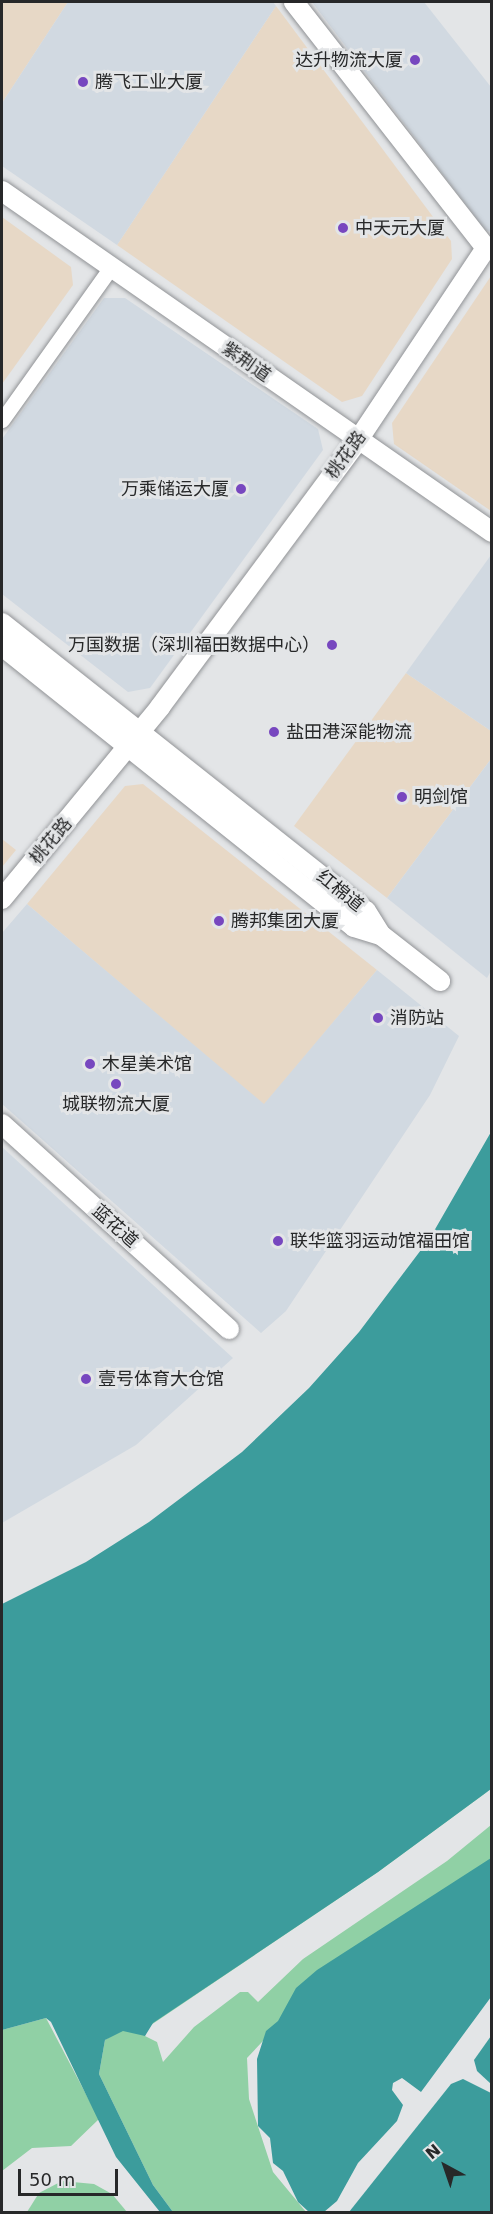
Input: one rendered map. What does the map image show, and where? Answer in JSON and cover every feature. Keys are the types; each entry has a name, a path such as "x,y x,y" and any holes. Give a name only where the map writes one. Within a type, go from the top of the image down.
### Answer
{"main road":[{"name":"桃花路","path":"2,899 135,740 358,440 486,248 294,2"},
{"name":"紫荆道","path":"2,191 492,532"},
{"name":"红棉道","path":"2,623 135,740"},
{"name":"红棉道","path":"2,646 135,740 366,911 381,935 440,981"},
{"name":"蓝花道","path":"2,1124 229,1329"}],"street":[{"path":"2,420 111,267"}],"shaded area":[{"path":"2,2 68,2 2,103"},
{"path":"68,2 273,2 276,6 117,245 2,166 2,103"},
{"path":"312,2 424,2 491,87 491,232 485,230"},
{"path":"276,6 451,241 452,259 362,396 342,402 117,245"},
{"path":"2,217 71,267 73,285 2,384"},
{"path":"491,276 491,511 394,444 392,423"},
{"name":"万乘储运大厦","path":"104,298 125,298 318,429 323,450 150,688 128,692 2,594 2,439"},
{"path":"491,555 491,731 406,673"},
{"path":"406,673 491,731 491,759 387,898 294,826"},
{"path":"491,759 492,969 487,978 387,898"},
{"path":"143,784 377,970 264,1105 27,904 125,786"},
{"path":"2,839 16,850 2,867"},
{"path":"27,904 264,1104 377,970 459,1036 430,1095 286,1311 261,1333 2,1104 2,933"},
{"path":"2,1147 233,1358 136,1445 2,1523"}],"green space":[{"path":"491,1789 378,1872 148,2027 145,2036 157,2042 163,2062 194,2027 240,1992 248,1992 258,2002 303,1959 447,1861 491,1825 491,1868 293,2009 247,2058 249,2099 273,2172 306,2212 173,2212 153,2185 99,2074 105,2040"},
{"path":"46,2018 99,2119 71,2146 32,2148 2,2171 2,2030"},
{"path":"62,2181 94,2184 112,2194 127,2212 27,2212 39,2193"}],"water":[{"path":"491,1132 491,1789 378,1872 153,2023 145,2036 123,2031 105,2040 99,2074 153,2185 173,2212 160,2212 116,2157 51,2022 46,2018 2,2030 2,1604 86,1562 149,1522 242,1452 309,1388 359,1332 430,1238"},
{"path":"491,1858 491,1997 421,2092 402,2078 393,2083 392,2090 403,2105 397,2121 358,2163 337,2201 324,2212 309,2212 298,2202 283,2171 273,2163 270,2138 258,2126 257,2059 266,2031 278,2021 296,1988 317,1970"},
{"path":"491,2036 491,2084 477,2071 474,2060"},
{"path":"463,2079 491,2093 491,2212 349,2212 451,2084"}],"place":[{"name":"达升物流大厦","path":"415,60"},
{"name":"腾飞工业大厦","path":"83,82"},
{"name":"中天元大厦","path":"343,228"},
{"name":"万乘储运大厦","path":"241,489"},
{"name":"万国数据（深圳福田数据中心）","path":"332,645"},
{"name":"盐田港深能物流","path":"274,732"},
{"name":"明剑馆","path":"402,797"},
{"name":"腾邦集团大厦","path":"219,921"},
{"name":"消防站","path":"378,1018"},
{"name":"木星美术馆","path":"90,1064"},
{"name":"城联物流大厦","path":"116,1084"},
{"name":"联华篮羽运动馆福田馆","path":"278,1241"},
{"name":"壹号体育大仓馆","path":"86,1379"}]}
